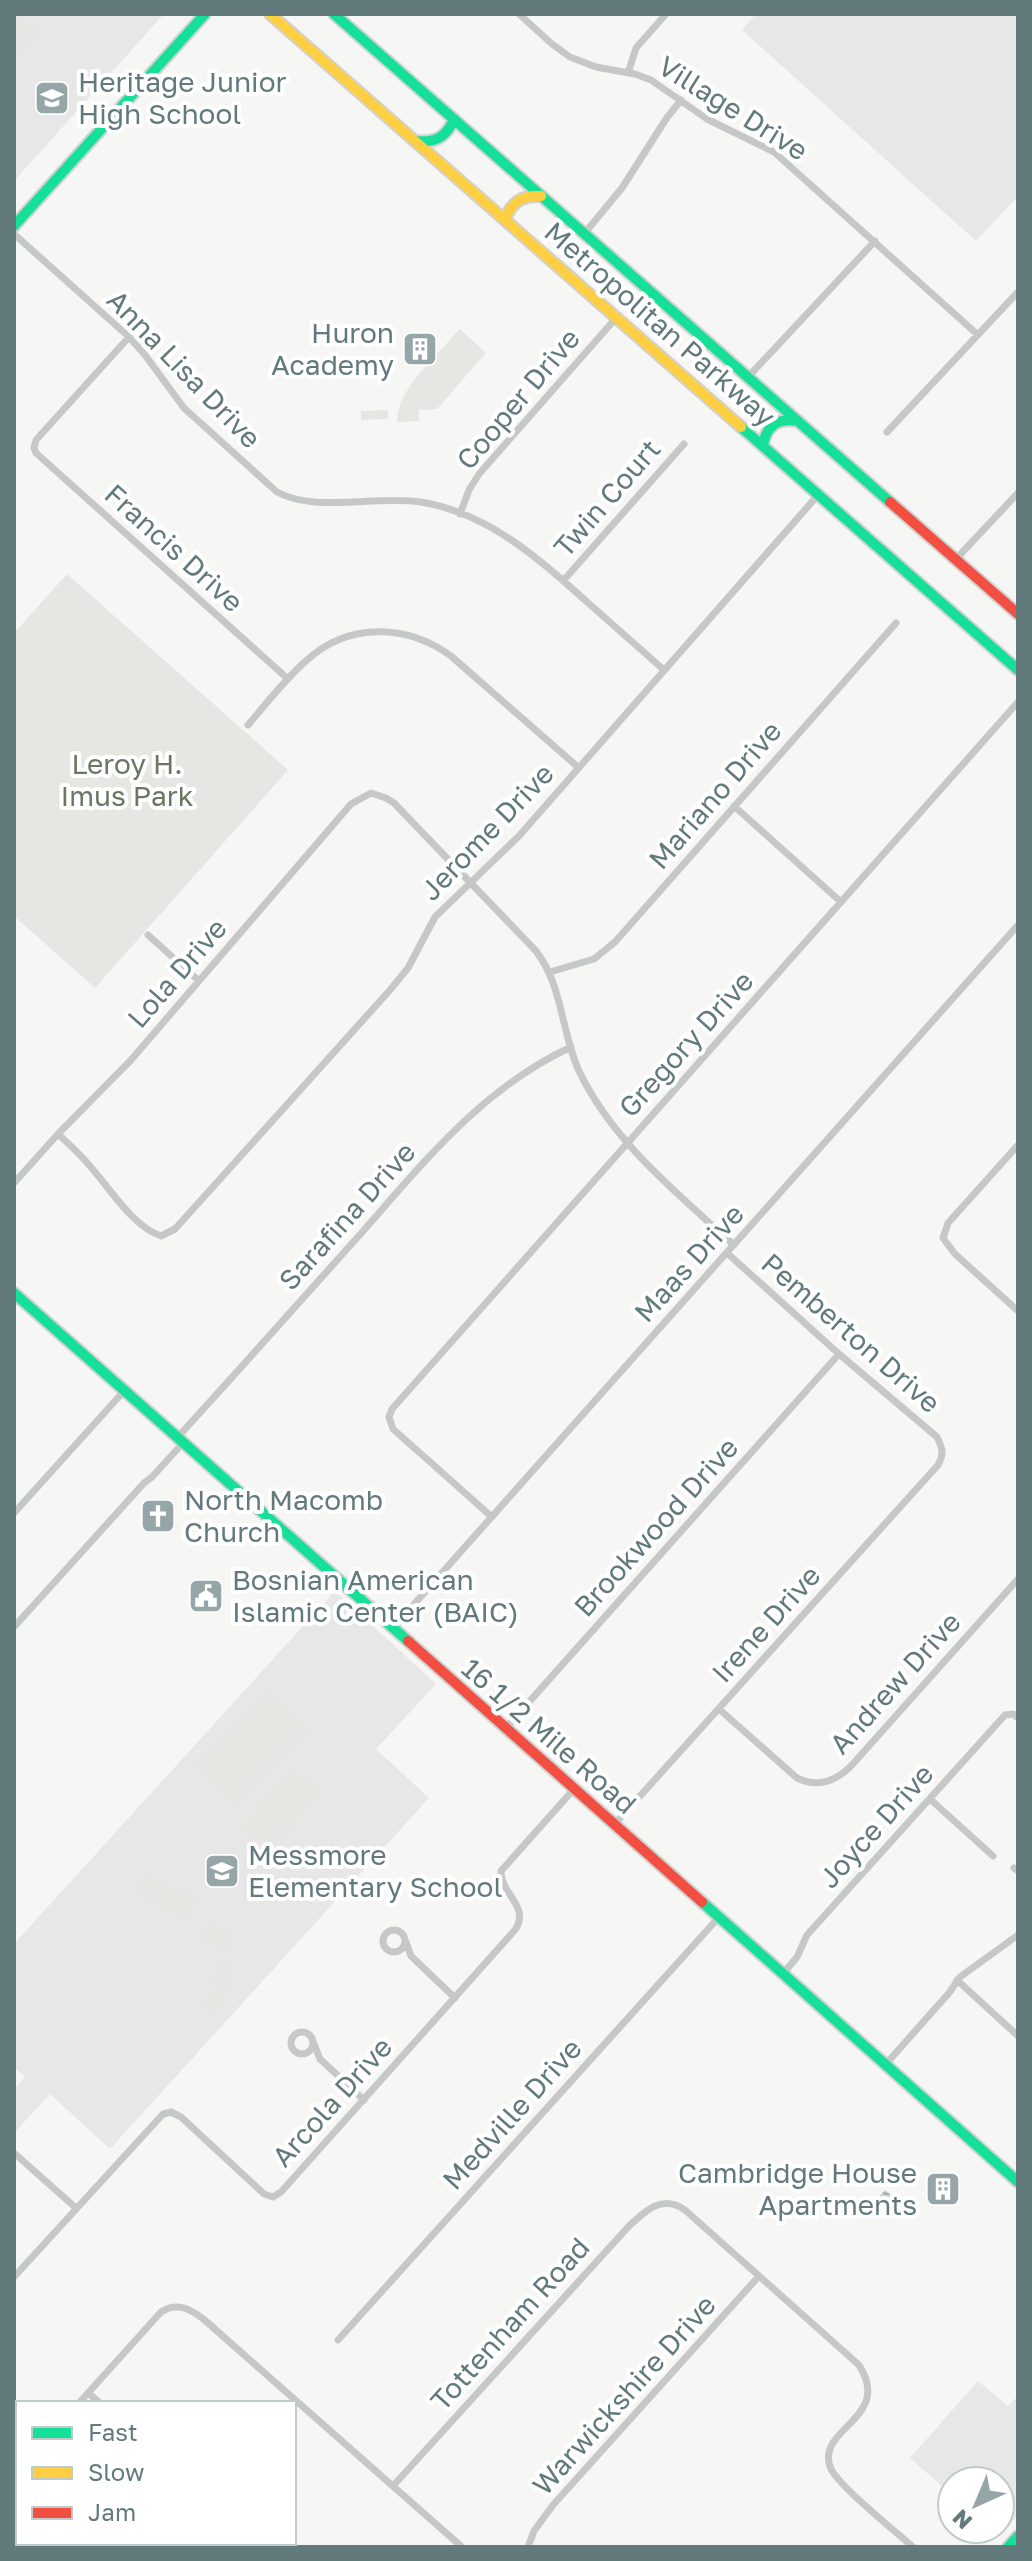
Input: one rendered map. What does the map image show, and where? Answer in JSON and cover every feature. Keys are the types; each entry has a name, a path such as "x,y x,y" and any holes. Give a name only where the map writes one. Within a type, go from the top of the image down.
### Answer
{"main road":[{"path":"14,226 205,14"},
{"name":"Metropolitan Parkway","path":"270,14 1018,670"},
{"name":"Metropolitan Parkway","path":"334,14 1018,614"},
{"path":"415,141 443,139 454,119"},
{"path":"505,220 509,208 517,199 541,196"},
{"path":"763,446 765,432 772,424 782,420 798,421"},
{"name":"16 1/2 Mile Road","path":"14,1293 1018,2182"},
{"path":"1008,2547 1018,2536"}],"street":[{"name":"Village Drive","path":"519,14 570,57 596,67 651,80 707,119 774,152 978,335"},
{"path":"628,73 636,48 666,14"},
{"path":"584,234 622,188 681,100"},
{"name":"Anna Lisa Drive","path":"14,234 129,337 184,408 277,492 290,499 311,502 416,501 489,526 515,542 563,581 664,670"},
{"path":"748,377 875,241"},
{"path":"887,432 1018,292"},
{"name":"Cooper Drive","path":"460,514 469,490 485,466 616,318"},
{"name":"Francis Drive","path":"129,337 36,440 34,448 38,457 288,679"},
{"name":"Twin Court","path":"563,581 684,444"},
{"path":"956,559 1018,493"},
{"name":"Jerome Drive","path":"58,1134 148,1230 161,1236 175,1229 390,990 408,968 435,917 519,836 818,495"},
{"name":"Mariano Drive","path":"550,972 594,959 615,942 896,623"},
{"path":"248,725 288,679 319,651 343,638 378,631 396,632 427,641 451,656 579,768"},
{"name":"Gregory Drive","path":"492,1517 393,1429 389,1417 396,1403 1018,702"},
{"name":"Pemberton Drive","path":"371,793 394,803 536,951 550,972 578,1069 590,1091 628,1143 666,1184 734,1245"},
{"name":"Lola Drive","path":"14,1183 131,1060 351,804 371,793"},
{"path":"734,806 841,902"},
{"name":"Maas Drive","path":"392,1630 1018,925"},
{"path":"148,935 199,981"},
{"name":"Sarafina Drive","path":"14,1627 455,1129 519,1075 571,1047"},
{"path":"1018,1145 948,1223 943,1238 955,1254 1018,1311"},
{"name":"Pemberton Drive","path":"727,1253 937,1437 943,1448"},
{"name":"Brookwood Drive","path":"505,1729 839,1354"},
{"path":"14,1513 124,1391"},
{"name":"Irene Drive","path":"614,1825 938,1465 943,1448"},
{"name":"Andrew Drive","path":"719,1709 797,1778 810,1783 836,1779 1018,1579"},
{"name":"Joyce Drive","path":"783,1974 797,1957 807,1935 1005,1715 1009,1713 1018,1718"},
{"name":"Arcola Drive","path":"14,2277 160,2116 167,2113 181,2117 264,2194 277,2196 520,1923 519,1907 503,1882 501,1871 574,1789"},
{"path":"930,1799 993,1856"},
{"name":"Medville Drive","path":"338,2340 719,1917"},
{"path":"411,1956 389,1952 384,1947 384,1935 390,1930 404,1935 411,1956 455,1998"},
{"path":"885,2065 957,1980 1018,1935"},
{"path":"396,1953 403,1949 406,1942"},
{"path":"957,1980 1018,2036"},
{"path":"320,2059 297,2053 291,2041 295,2035 301,2032 309,2034 320,2059 364,2100"},
{"path":"304,2054 311,2051 314,2044"},
{"path":"14,2153 76,2208"},
{"name":"Tottenham Road","path":"393,2486 629,2226 650,2208 666,2202 685,2210 759,2276"},
{"path":"759,2276 859,2365 866,2376 869,2386 867,2400 833,2443 830,2465 839,2480 913,2547"},
{"name":"Warwickshire Drive","path":"528,2547 534,2531 553,2505 759,2276"},
{"path":"81,2401 155,2317 165,2309 180,2306 198,2314 462,2547"},
{"path":"88,2393 98,2401"}],"shaded area":[{"name":"Heritage Junior High School","path":"14,14 164,14 14,181"},
{"path":"756,14 1018,14 1018,196 976,241 742,30"},
{"name":"Messmore Elementary School","path":"335,1591 436,1684 376,1749 429,1798 110,2149 50,2094 14,2133 14,2090 25,2077 14,2067 14,1944"},
{"path":"978,2381 1008,2406 1018,2396 1016,2517 1016,2465 936,2465 936,2481 910,2458"}],"green space":[{"path":"14,14 19,14 38,32 14,58"},
{"path":"460,329 486,353 437,409 419,410 419,421 397,422 403,397 411,385"},
{"path":"388,410 388,419 361,420 361,411"},
{"name":"Leroy H. Imus Park","path":"67,574 288,770 95,988 14,916 14,633"},
{"path":"271,1691 310,1730 234,1805 195,1766"},
{"path":"294,1769 321,1794 270,1850 243,1825"},
{"path":"145,1875 182,1893 185,1890 197,1896 187,1918 136,1894"},
{"path":"209,1925 231,1935 226,1949 203,1939"},
{"path":"222,1961 235,1966 225,1990 212,1984"},
{"path":"210,1989 223,1994 215,2013 202,2008"}],"water":[{"path":"885,2190 906,2208 900,2215 879,2197"}],"traffic: fast":[{"path":"14,226 205,14"},
{"path":"334,14 890,502"},
{"path":"415,141 439,138 454,119"},
{"path":"763,446 774,424 798,421"},
{"path":"741,427 1018,670"},
{"path":"14,1293 408,1641"},
{"path":"702,1902 1018,2182"},
{"path":"1008,2547 1018,2536"}],"traffic: slow":[{"path":"270,14 741,427"},
{"path":"505,220 518,201 541,196"}],"traffic: jam":[{"path":"890,502 1018,614"},
{"path":"408,1641 702,1902"}],"place":[{"name":"Heritage Junior High School","path":"52,98"},
{"name":"Huron Academy","path":"420,349"},
{"name":"North Macomb Church","path":"158,1516"},
{"name":"Bosnian American Islamic Center (BAIC)","path":"206,1596"},
{"name":"Messmore Elementary School","path":"222,1871"},
{"name":"Cambridge House Apartments","path":"943,2189"}]}
